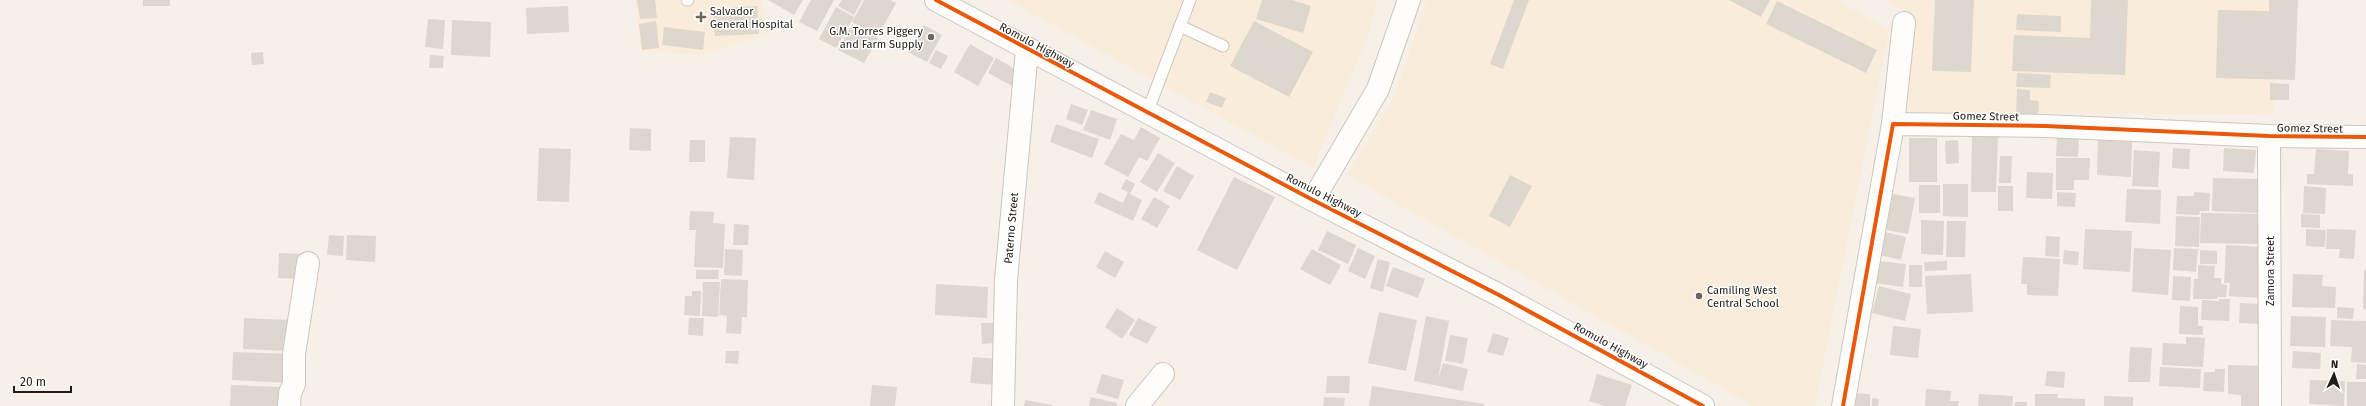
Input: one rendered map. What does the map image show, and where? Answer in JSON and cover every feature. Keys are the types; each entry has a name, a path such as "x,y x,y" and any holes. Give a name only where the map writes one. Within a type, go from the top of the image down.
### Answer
{"main road":[{"name":"Romulo Highway","path":"936,0 1027,50 1313,200 1500,295 1703,406"},
{"path":"1313,200 1378,89 1409,0"},
{"path":"1843,406 1893,124 1904,23"},
{"name":"Paterno Street","path":"1002,406 1006,280 1027,50"},
{"name":"Gomez Street","path":"1893,124 2045,126 2269,136 2366,137"},
{"name":"Zamora Street","path":"2269,136 2270,406"},
{"path":"289,406 290,393 294,384 294,354 308,263"},
{"path":"1137,406 1164,374"}],"lane":[{"path":"1147,113 1190,0"},
{"path":"1180,26 1223,46"}],"shaded area":[{"name":"Salvador General Hospital","path":"635,0 760,0 770,33 705,55 641,52"},
{"path":"1008,0 1378,0 1369,33 1313,168"},
{"name":"Camiling West Central School","path":"1426,0 1836,0 1889,30 1815,406 1754,406 1347,175 1396,93"},
{"path":"1885,0 2278,0 2274,115 1890,112 1903,11"}],"building":[{"path":"143,0 170,0 170,6 143,6"},
{"path":"637,0 655,0 657,18 640,19"},
{"path":"768,0 803,0 794,15"},
{"path":"811,0 834,0 817,31 799,22"},
{"path":"842,0 862,0 854,15 838,6"},
{"path":"864,0 890,0 896,3 878,36 852,22"},
{"path":"1262,0 1292,0 1311,6 1303,33 1256,19"},
{"path":"1514,0 1529,0 1503,69 1490,64"},
{"path":"1729,0 1770,0 1761,17"},
{"path":"1935,0 1974,0 1971,72 1932,71"},
{"path":"2091,0 2128,0 2125,75 2012,71 2014,35 2090,38"},
{"path":"2269,0 2298,0 2295,80 2216,78 2218,10 2269,11"},
{"path":"1777,1 1877,50 1866,73 1766,24"},
{"path":"568,6 569,32 527,34 526,8"},
{"path":"757,6 759,34 715,36 713,9"},
{"path":"836,7 854,17 836,48 819,39"},
{"path":"2017,14 2061,16 2061,32 2016,30"},
{"path":"428,19 445,20 443,49 425,47"},
{"path":"452,20 491,22 490,57 451,55"},
{"path":"656,21 659,48 642,50 639,24"},
{"path":"1254,21 1313,52 1289,97 1230,66"},
{"path":"852,24 878,38 864,63 838,50"},
{"path":"924,25 942,35 927,62 908,52"},
{"path":"664,27 705,32 703,50 662,45"},
{"path":"970,44 994,58 978,86 954,72"},
{"path":"936,50 948,56 941,69 929,63"},
{"path":"263,52 264,64 252,65 251,53"},
{"path":"430,55 444,56 443,68 429,68"},
{"path":"996,58 1022,73 1014,87 988,73"},
{"path":"2017,73 2051,75 2050,88 2016,87"},
{"path":"2270,83 2289,84 2289,100 2270,100"},
{"path":"2017,89 2030,90 2030,100 2039,101 2038,116 2016,115"},
{"path":"1210,92 1226,98 1222,108 1206,102"},
{"path":"1071,104 1088,110 1082,125 1066,119"},
{"path":"1091,110 1117,119 1110,140 1083,130"},
{"path":"1056,124 1099,139 1092,158 1050,142"},
{"path":"1141,127 1160,138 1147,161 1139,157 1128,177 1104,164 1121,134 1134,140"},
{"path":"630,128 651,129 651,151 629,150"},
{"path":"730,137 756,138 754,180 727,178"},
{"path":"1972,137 1998,137 1996,192 1971,192"},
{"path":"1909,138 1937,138 1937,182 1909,182"},
{"path":"2057,138 2079,139 2078,157 2056,156"},
{"path":"690,140 705,140 705,162 689,162"},
{"path":"1958,140 1959,163 1946,164 1945,141"},
{"path":"2098,140 2132,142 2131,177 2097,175"},
{"path":"539,148 571,149 569,202 537,201"},
{"path":"2173,148 2190,149 2189,169 2172,168"},
{"path":"2224,148 2256,150 2254,173 2223,171"},
{"path":"2316,149 2349,151 2348,174 2353,174 2353,186 2307,184 2307,174 2314,174"},
{"path":"2134,150 2160,152 2158,187 2132,186"},
{"path":"1158,153 1175,163 1157,192 1140,182"},
{"path":"2000,156 2012,156 2011,183 1999,183"},
{"path":"2056,158 2090,158 2089,180 2074,180 2074,190 2056,190"},
{"path":"1177,166 1194,176 1180,200 1163,191"},
{"path":"2027,172 2053,173 2052,199 2026,198"},
{"path":"1510,175 1532,186 1510,227 1489,216"},
{"path":"1234,177 1275,197 1237,270 1197,250"},
{"path":"2213,178 2260,179 2259,213 2212,211"},
{"path":"1126,179 1135,184 1130,194 1142,200 1133,221 1094,203 1099,192 1123,203 1128,192 1121,189"},
{"path":"1943,184 1968,184 1968,217 1943,216"},
{"path":"1919,185 1940,185 1940,213 1919,213"},
{"path":"1998,186 2013,186 2013,211 1998,211"},
{"path":"2304,186 2326,188 2325,214 2303,213"},
{"path":"2127,189 2161,190 2160,224 2125,222"},
{"path":"2057,192 2076,193 2075,207 2057,206"},
{"path":"2194,192 2210,193 2209,211 2200,211 2199,215 2176,214 2177,196 2194,196"},
{"path":"1893,194 1915,198 1908,234 1886,230"},
{"path":"1154,197 1170,206 1157,228 1141,219"},
{"path":"690,211 714,212 713,223 725,224 723,268 694,267 696,230 689,230"},
{"path":"2201,213 2260,214 2259,244 2200,243"},
{"path":"2301,214 2320,215 2320,228 2301,227"},
{"path":"2176,216 2200,217 2199,247 2175,246"},
{"path":"1921,220 1944,221 1943,255 1921,254"},
{"path":"1947,221 1966,221 1965,257 1946,257"},
{"path":"734,224 749,225 748,245 733,245"},
{"path":"2085,229 2132,231 2130,272 2083,269"},
{"path":"2306,229 2326,230 2325,247 2306,246"},
{"path":"2327,229 2356,230 2354,259 2339,258 2340,249 2326,249"},
{"path":"1327,231 1356,245 1348,264 1318,250"},
{"path":"1885,232 1906,237 1901,260 1880,255"},
{"path":"329,235 344,236 343,256 327,255"},
{"path":"347,235 376,236 375,262 346,260"},
{"path":"2046,236 2060,237 2059,257 2045,256"},
{"path":"2226,245 2263,247 2260,298 2229,296 2230,283 2224,283"},
{"path":"1358,248 1375,256 1365,279 1348,271"},
{"path":"2134,248 2171,250 2168,295 2132,292"},
{"path":"2174,248 2198,249 2196,272 2173,270"},
{"path":"725,249 743,250 742,276 724,275"},
{"path":"1312,249 1341,265 1330,285 1300,269"},
{"path":"2064,250 2079,252 2078,265 2063,264"},
{"path":"2200,250 2217,251 2217,264 2200,264"},
{"path":"1105,251 1124,262 1115,278 1096,267"},
{"path":"279,253 305,254 303,279 278,278"},
{"path":"2023,257 2060,259 2058,296 2027,295 2027,284 2021,284"},
{"path":"1378,259 1390,262 1383,292 1370,288"},
{"path":"1878,261 1906,264 1903,287 1875,283"},
{"path":"1947,261 1947,270 1925,271 1924,262"},
{"path":"1909,265 1922,265 1922,287 1909,287"},
{"path":"2198,265 2215,266 2214,278 2221,278 2221,284 2227,285 2226,297 2217,297 2217,299 2193,299 2194,279 2198,279"},
{"path":"1393,267 1425,279 1418,298 1386,286"},
{"path":"696,270 719,270 718,279 696,279"},
{"path":"2364,270 2366,270 2366,309 2363,309"},
{"path":"1971,274 1973,312 1927,314 1925,276"},
{"path":"2293,274 2323,275 2322,286 2336,287 2335,308 2292,307"},
{"path":"2173,276 2191,277 2190,301 2172,300"},
{"path":"721,279 748,280 747,317 742,317 741,334 726,333 727,316 719,315"},
{"path":"703,282 720,282 718,317 702,316"},
{"path":"936,284 988,287 987,318 935,315"},
{"path":"1879,286 1911,294 1905,321 1872,313"},
{"path":"692,291 701,291 700,316 684,315 685,296 692,296"},
{"path":"2219,299 2230,299 2229,321 2201,320 2202,300 2219,301"},
{"path":"2240,303 2259,304 2258,324 2239,323"},
{"path":"2180,306 2198,307 2198,326 2203,326 2203,335 2179,334"},
{"path":"2337,307 2354,308 2353,319 2337,318"},
{"path":"1117,308 1135,320 1122,339 1105,327"},
{"path":"1379,312 1417,320 1406,371 1368,363"},
{"path":"1426,316 1449,321 1438,379 1443,363 1468,369 1463,391 1414,381"},
{"path":"2291,316 2326,317 2325,347 2290,346"},
{"path":"244,318 290,320 289,351 243,349"},
{"path":"689,318 704,318 703,336 688,335"},
{"path":"1138,318 1157,327 1147,344 1129,335"},
{"path":"2331,320 2366,321 2366,363 2351,362 2352,347 2330,346"},
{"path":"981,323 994,323 995,343 982,344"},
{"path":"1893,326 1921,329 1918,358 1890,355"},
{"path":"1493,333 1509,338 1503,356 1487,352"},
{"path":"1450,335 1468,338 1463,364 1445,361"},
{"path":"2186,337 2205,338 2203,367 2162,365 2163,343 2186,344"},
{"path":"2130,347 2152,348 2150,382 2128,382"},
{"path":"726,351 739,351 738,364 725,363"},
{"path":"2293,351 2321,353 2320,369 2292,368"},
{"path":"233,352 290,354 288,383 232,380"},
{"path":"973,357 999,359 996,385 970,383"},
{"path":"2357,364 2366,365 2366,379 2356,379"},
{"path":"2228,365 2262,366 2261,406 2241,406 2241,395 2228,394"},
{"path":"2160,367 2201,369 2200,388 2159,386"},
{"path":"2215,369 2225,369 2224,392 2203,391 2204,372 2215,372"},
{"path":"2047,371 2065,372 2064,388 2045,386"},
{"path":"1102,374 1124,380 1118,399 1096,393"},
{"path":"1597,374 1632,385 1625,406 1604,406 1589,401"},
{"path":"1327,376 1350,376 1349,393 1326,393"},
{"path":"2310,380 2345,381 2344,406 2309,404"},
{"path":"2347,382 2366,382 2366,406 2347,406"},
{"path":"231,385 281,387 281,406 230,406"},
{"path":"872,385 897,387 895,406 870,406"},
{"path":"1372,386 1484,404 1484,406 1369,406"},
{"path":"1926,389 1951,391 1950,401 1959,401 1958,406 1925,406"},
{"path":"1848,393 1870,394 1870,406 1847,406"},
{"path":"1979,394 2013,396 2012,406 1978,406"},
{"path":"2035,394 2058,394 2057,398 2085,399 2085,406 2035,406"},
{"path":"2104,396 2133,397 2133,406 2104,406"},
{"path":"1091,397 1117,403 1117,406 1089,406"},
{"path":"1324,397 1345,398 1344,406 1323,406"},
{"path":"1872,398 1879,399 1878,406 1872,406"},
{"path":"1025,400 1052,405 1052,406 1024,406"},
{"path":"2015,402 2027,402 2027,406 2015,406"}],"cycle path":[{"path":"936,0 1313,200 1499,295 1703,406"},
{"path":"1843,406 1893,124 2045,126 2269,136 2366,137"}],"place":[{"name":"Salvador General Hospital","path":"701,17"},
{"name":"G.M. Torres Piggery and Farm Supply","path":"931,37"},
{"name":"Camiling West Central School","path":"1699,296"}]}
